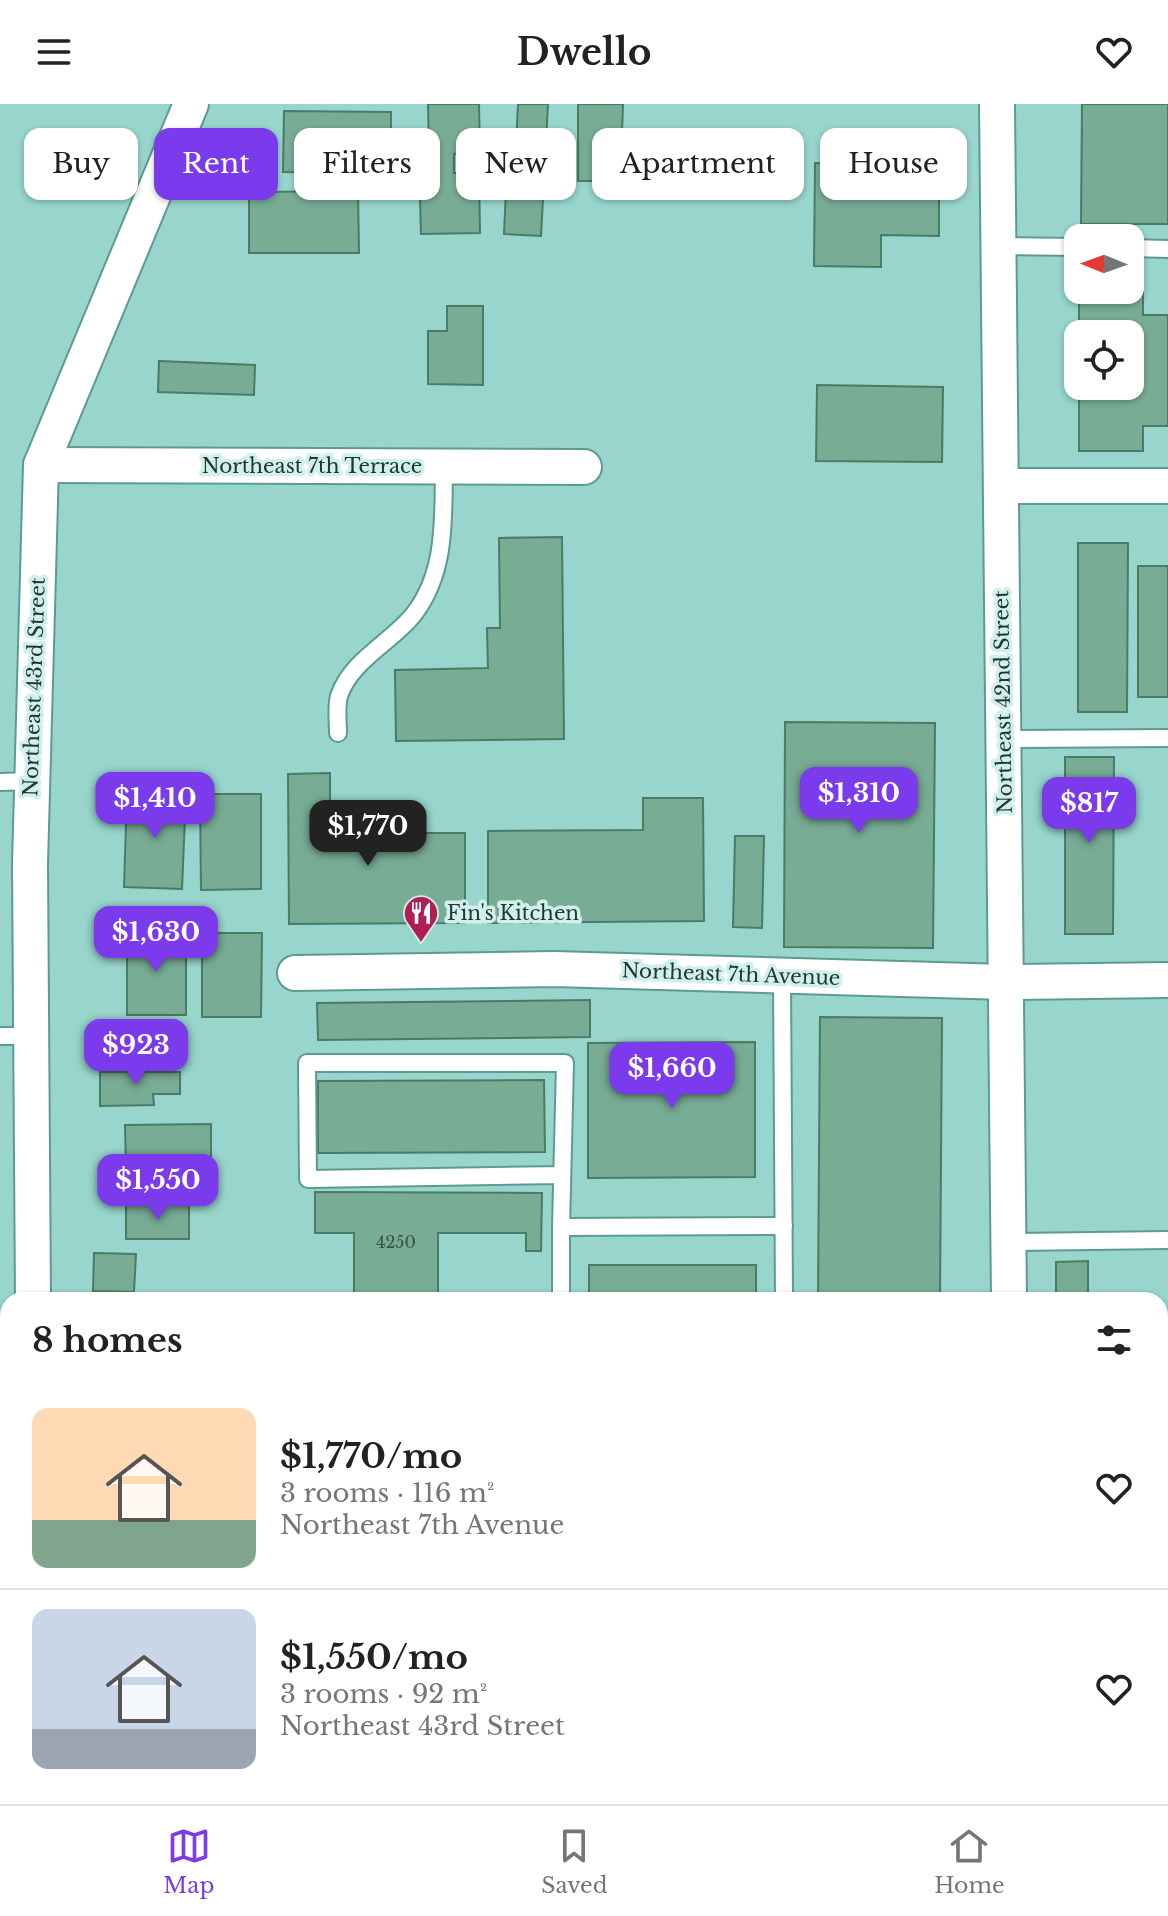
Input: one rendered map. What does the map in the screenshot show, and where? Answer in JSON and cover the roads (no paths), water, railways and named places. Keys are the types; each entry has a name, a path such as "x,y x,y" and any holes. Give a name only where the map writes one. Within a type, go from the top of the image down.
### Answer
{"street":[{"name":"Northeast 43rd Street","path":"32,1292 16,1036 16,782 41,465 191,104"},
{"name":"Northeast 42nd Street","path":"997,104 1009,1292"},
{"name":"Northeast 7th Terrace","path":"41,465 584,467"},
{"path":"1001,486 1168,486"},
{"name":"Northeast 7th Avenue","path":"295,973 554,969 1006,982 1168,980"}],"lane":[{"path":"998,246 1064,247"},
{"path":"1144,248 1168,249"},
{"path":"338,733 339,697 353,672 414,614 434,577 442,546 444,466"},
{"path":"1004,739 1168,738"},
{"path":"782,976 784,1292"},
{"path":"561,1292 565,1063 307,1063 308,1179 562,1175"},
{"path":"561,1227 784,1226"},
{"path":"1009,1242 1168,1240"}],"place":[{"name":"Fin's Kitchen","path":"421,944"}]}
